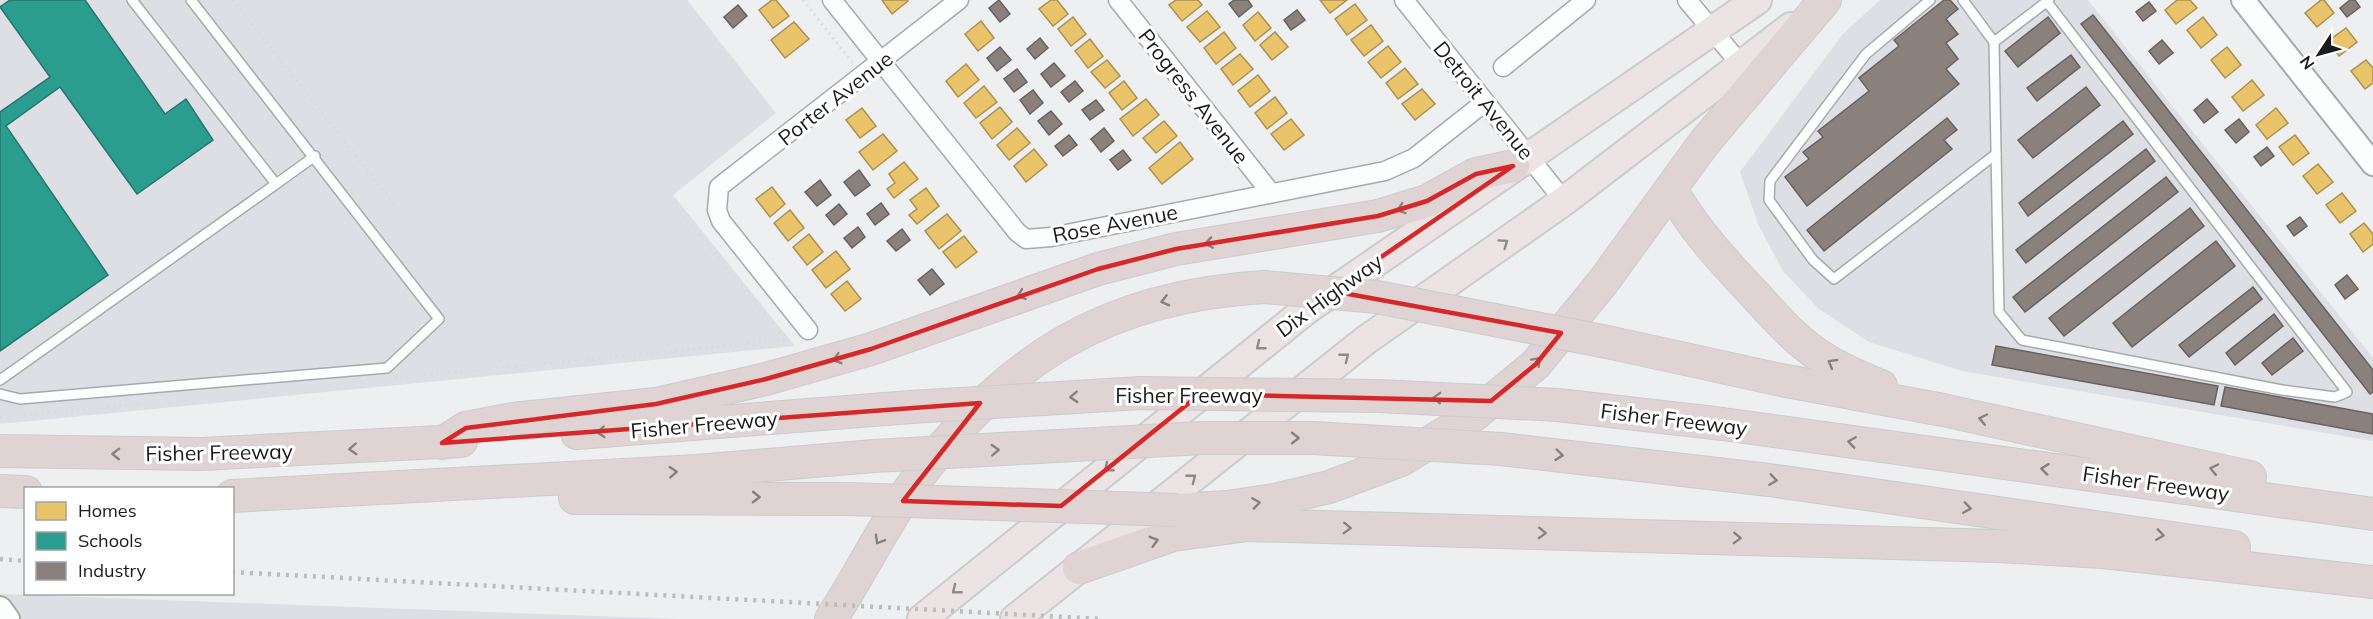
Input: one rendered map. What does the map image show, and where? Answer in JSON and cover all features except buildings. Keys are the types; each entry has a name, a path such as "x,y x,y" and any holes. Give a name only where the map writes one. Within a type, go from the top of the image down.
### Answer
{"highway":[{"path":"426,487 467,498 848,499 1177,510 1227,507 1274,500 1329,487 1401,460 1473,416 1536,364 1603,282 1704,143 1825,0"},
{"path":"442,443 466,428 513,419 656,404 766,379 871,349 1098,269 1176,249 1378,216 1427,201 1476,174 1521,161"},
{"path":"1671,189 1684,213 1736,276 1798,340 1854,376 1943,410"},
{"path":"831,619 913,484 965,422 1019,370 1058,344 1109,318 1191,294 1264,287 1377,297 1612,343 1781,380 1943,410 2343,495 2373,507"},
{"name":"Fisher Freeway","path":"0,451 201,454 442,443 911,407 1141,393 1379,396 1558,405 1723,424 2373,514"},
{"name":"Fisher Freeway","path":"234,496 697,471 874,456 1203,438 1313,438 1501,449 1769,480 2373,568"},
{"path":"0,491 24,492"},
{"path":"1079,568 1173,536 1206,529 1248,525 1997,546 2103,552 2373,582"}],"main road":[{"name":"Dix Highway","path":"922,619 1306,310 1757,0"},
{"path":"1015,619 1366,340 1564,201 1825,0"}],"street":[{"name":"Rose Avenue","path":"832,0 1017,232 1026,239 1051,237 1399,167 1414,158 1485,102"},
{"name":"Porter Avenue","path":"808,330 721,221 717,210 719,188 960,0"},
{"name":"Progress Avenue","path":"1118,0 1271,193"},
{"name":"Detroit Avenue","path":"1404,0 1485,102 1521,161 1564,201"},
{"path":"1503,67 1586,0"},
{"path":"1687,0 1742,66"},
{"path":"2243,0 2373,164"},
{"path":"0,608 8,619"}],"lane":[{"path":"132,0 276,184"},
{"path":"0,394 20,399 387,368 439,319 315,156 191,0"},
{"path":"1930,0 1866,54 1770,181 1769,200 1813,260 1834,279 1996,153"},
{"path":"1963,0 1994,42 1999,312 2022,340 2282,390 2335,397 2347,392 2048,1 1994,42"},
{"path":"0,380 315,156"}],"path":[{"path":"232,0 394,204"},
{"path":"803,0 854,66"},
{"path":"392,379 786,340 677,207"},
{"path":"0,417 142,403"}],"highlighted area":[{"path":"1513,166 1332,291 1561,333 1536,364 1491,401 1200,394 1061,506 903,501 980,403 442,443 466,428 656,404 766,379 871,349 1098,269 1176,249 1378,216 1427,201 1476,174"}],"shaded area":[{"path":"0,0 687,0 776,113 673,195 795,346 0,424"},
{"path":"1880,0 2088,0 2373,358 2373,441 1962,371 1869,342 1819,309 1783,271 1759,226 1740,172 1843,34"},
{"path":"0,594 680,619 8,619 0,608"}],"railway":[{"path":"0,559 24,561"},
{"path":"234,572 1102,619"}]}
